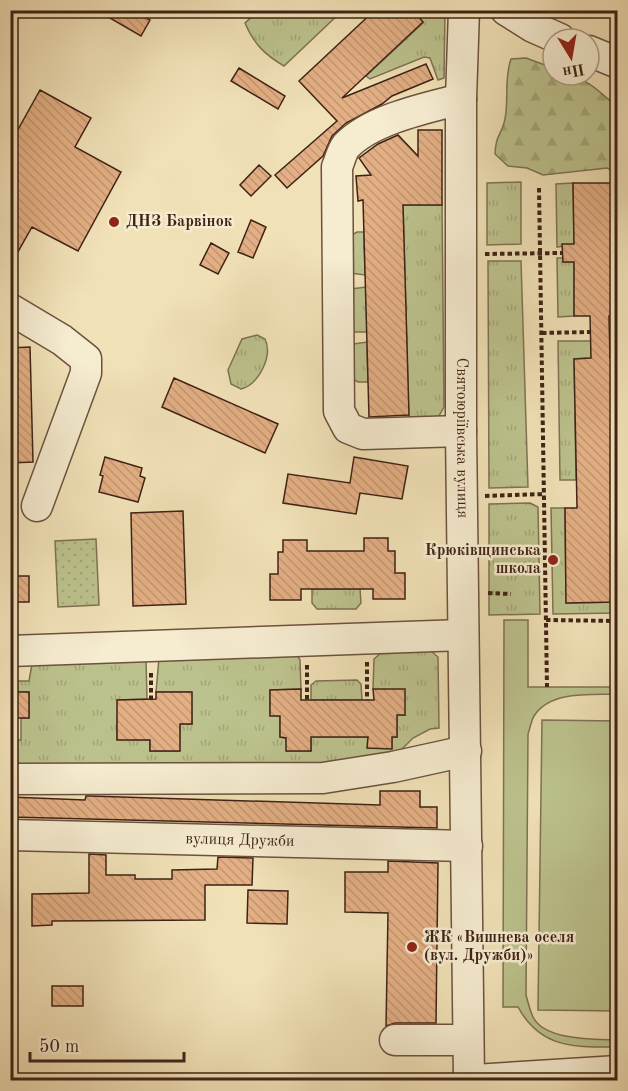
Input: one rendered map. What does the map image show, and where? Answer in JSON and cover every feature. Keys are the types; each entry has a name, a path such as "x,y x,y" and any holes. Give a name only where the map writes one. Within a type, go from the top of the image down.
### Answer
{"street":[{"name":"Святоюріївська вулиця","path":"464,10 461,99 461,431 469,1080"},
{"path":"506,10 541,31"},
{"path":"601,56 618,63"},
{"path":"461,99 407,113 359,135 344,148 338,167 339,411 348,428 363,434 461,431"},
{"path":"10,309 62,340 86,359 86,373 37,507"},
{"path":"10,651 464,635"},
{"path":"10,779 323,778 393,767 466,751"},
{"name":"вулиця Дружби","path":"10,835 467,846"},
{"path":"395,1040 468,1040"},
{"path":"474,1080 618,1071"}],"path":[{"path":"539,188 548,687"},
{"path":"481,255 562,253"},
{"path":"610,331 618,331"},
{"path":"542,333 590,332"},
{"path":"481,496 544,494"},
{"path":"484,593 511,594"},
{"path":"546,620 618,621"},
{"path":"367,638 367,700"},
{"path":"307,641 307,700"}],"green space":[{"path":"258,11 342,11 284,66 260,48 248,30 245,23"},
{"path":"412,11 445,11 444,78 438,80 430,58 424,57 370,79 366,76 423,23"},
{"path":"526,58 541,64 541,87 593,87 617,107 617,173 607,168 543,175 527,168 508,166 495,154 497,140 506,116 507,76 511,59"},
{"path":"521,182 521,244 487,245 487,183"},
{"path":"573,183 574,244 557,247 556,184"},
{"path":"403,205 442,205 444,407 436,421 409,425"},
{"path":"364,232 365,275 350,273 352,235"},
{"path":"557,258 563,258 563,262 574,262 574,316 558,317"},
{"path":"488,261 521,261 528,487 489,488"},
{"path":"366,287 367,332 354,332 348,328 351,289"},
{"path":"257,335 265,339 266,361 259,375 248,386 241,389 231,384 228,370 242,339"},
{"path":"558,341 591,341 591,358 574,359 576,480 560,480"},
{"path":"367,342 368,382 358,382 350,377 349,350 354,344"},
{"path":"530,503 538,507 540,614 489,615 489,504"},
{"path":"551,508 565,508 566,603 617,602 617,613 553,614"},
{"path":"96,539 99,605 58,607 55,541"},
{"path":"312,589 360,589 361,603 356,609 317,609 312,603"},
{"path":"504,620 528,620 528,687 617,687 617,694 572,696 550,702 541,708 531,723 528,734 526,995 533,1017 548,1031 584,1039 617,1040 617,1047 587,1047 560,1043 537,1031 518,1007 503,1007"},
{"path":"431,651 438,657 439,728 430,729 413,738 392,759 323,771 11,773 10,751 16,751 16,740 21,740 21,718 29,718 29,692 11,692 11,681 29,681 32,664 146,659 147,699 118,700 117,739 150,740 150,751 179,751 180,724 192,724 191,692 156,692 159,658 297,655 300,660 301,689 270,690 270,715 280,716 280,737 286,738 287,751 311,751 311,737 368,737 368,748 392,748 392,737 397,737 397,715 405,715 373,689 374,659 381,653"},
{"path":"357,680 361,684 362,700 311,700 311,685 316,681"},
{"path":"542,720 617,721 617,1011 538,1010"}],"building":[{"path":"96,10 132,10 150,20 141,36"},
{"path":"375,10 412,10 423,22 342,98 426,64 433,79 392,96 382,104 346,123 332,136 323,156 287,188 275,175 337,121 299,81"},
{"path":"239,68 285,96 278,109 231,81"},
{"path":"40,90 91,118 75,147 121,172 78,251 32,227 10,266 10,144"},
{"path":"418,130 442,130 442,205 403,205 409,415 369,417 363,200 358,201 356,176 371,175 359,158 378,144 398,135 418,156"},
{"path":"259,165 271,176 251,196 240,185"},
{"path":"573,183 618,183 618,316 609,316 610,358 618,358 618,602 566,603 565,508 577,508 574,359 591,358 590,316 574,316 574,262 563,262 562,244 574,244"},
{"path":"251,220 266,227 253,258 238,252"},
{"path":"211,243 229,253 218,274 200,265"},
{"path":"30,347 33,462 10,463 10,348"},
{"path":"174,378 278,424 265,453 162,407"},
{"path":"105,457 142,468 140,476 145,478 138,502 99,492 103,476 100,475"},
{"path":"354,457 408,466 402,499 360,493 356,514 283,503 288,474 350,483"},
{"path":"183,511 186,604 133,606 131,513"},
{"path":"364,538 388,538 388,551 395,551 395,573 405,573 405,599 373,599 373,589 301,589 301,600 270,600 270,574 278,574 278,552 283,552 283,540 307,540 307,551 364,551"},
{"path":"10,576 29,576 29,602 10,602"},
{"path":"301,689 301,700 374,700 373,689 405,689 405,715 397,715 397,737 392,737 392,749 367,748 368,737 311,737 311,751 286,751 286,738 280,737 280,716 270,716 270,690"},
{"path":"10,692 29,692 29,718 10,718"},
{"path":"156,692 192,692 192,724 180,724 180,751 150,751 150,740 117,740 117,700 156,699"},
{"path":"380,791 420,791 420,807 437,807 437,828 10,817 10,797 85,800 86,796 90,796 380,805"},
{"path":"89,854 106,855 106,875 135,875 135,879 172,879 172,870 217,869 218,857 253,858 252,885 205,885 205,920 52,921 52,925 32,926 32,894 89,893"},
{"name":"ЖК «Вишнева оселя (вул. Дружби)»","path":"388,861 438,863 436,1023 395,1023 386,1026 388,913 345,912 345,872 388,872"},
{"path":"248,890 288,891 287,924 247,923"},
{"path":"52,986 83,986 83,1006 52,1006"}],"place":[{"name":"ДНЗ Барвінок","path":"114,222"},
{"name":"Крюківщинська школа","path":"553,560"},
{"name":"ЖК «Вишнева оселя (вул. Дружби)»","path":"412,947"}]}
